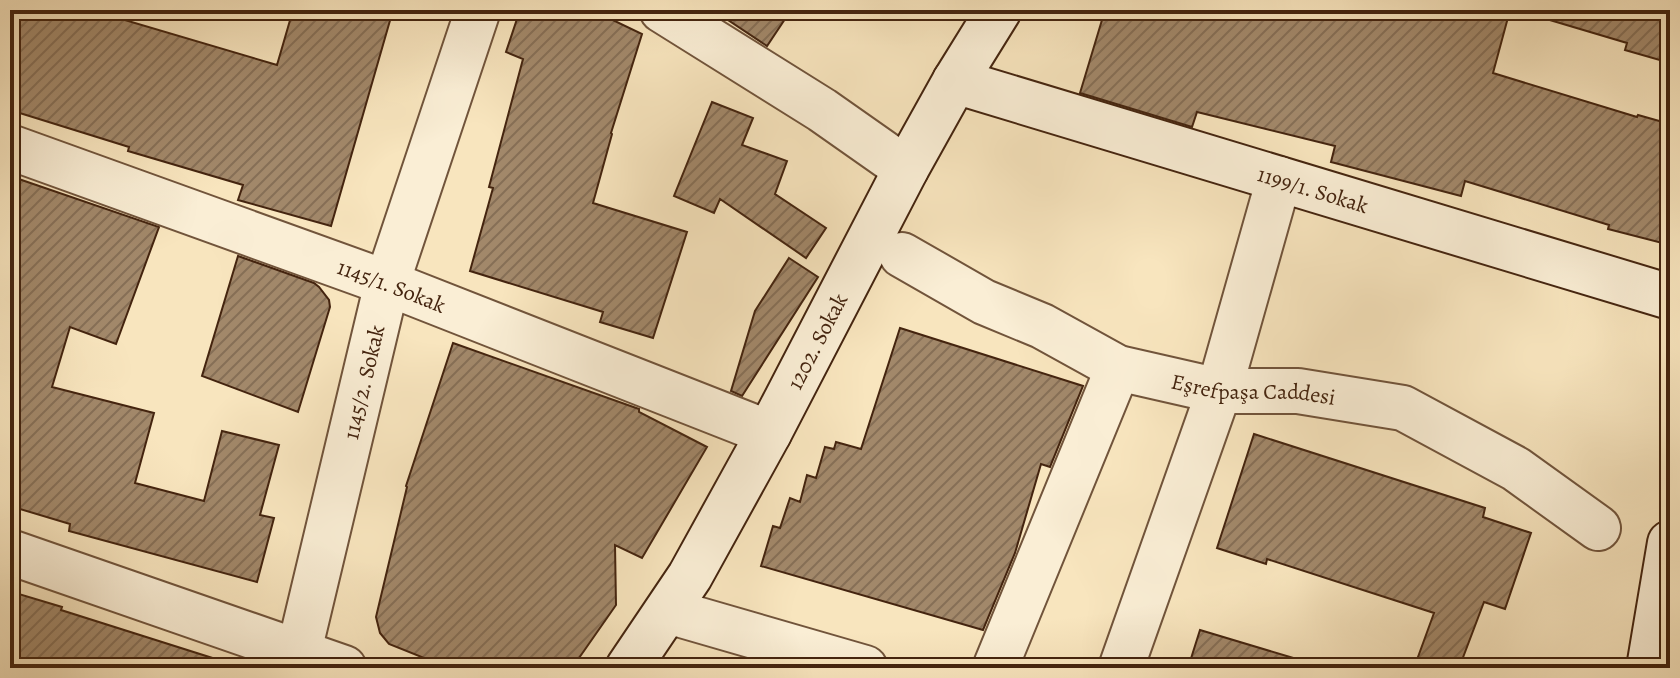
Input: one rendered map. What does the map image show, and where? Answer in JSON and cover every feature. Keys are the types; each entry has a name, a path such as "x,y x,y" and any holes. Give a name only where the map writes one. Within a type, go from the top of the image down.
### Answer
{"street":[{"name":"1145/2. Sokak","path":"297,660 387,283 478,10"},
{"path":"662,10 822,110 906,169"},
{"name":"1202. Sokak","path":"628,668 690,576 769,433 906,169 999,10"},
{"name":"1199/1. Sokak","path":"955,81 1670,297"},
{"name":"1145/1. Sokak","path":"10,147 387,283 769,433"},
{"path":"1121,668 1219,391 1279,179"},
{"name":"Eşrefpaşa Caddesi","path":"902,255 984,302 1042,326 1118,368 1219,391 1298,391 1403,408 1516,469 1598,528"},
{"path":"995,668 1118,368"},
{"path":"1649,668 1670,543"},
{"path":"10,552 297,660 344,668"},
{"path":"668,611 865,668"}],"building":[{"path":"10,10 91,10 277,65 293,10 393,10 331,226 238,200 243,185 128,151 129,147 10,110"},
{"path":"520,10 592,10 642,34 593,203 687,232 653,338 600,322 603,312 470,271 523,59 506,52"},
{"path":"713,10 791,10 767,46"},
{"path":"1105,10 1510,10 1493,73 1637,117 1670,124 1670,245 1608,229 1609,225 1465,181 1461,196 1331,162 1335,146 1197,112 1192,127 1080,93"},
{"path":"1544,10 1670,10 1670,63 1625,50 1627,43 1543,18"},
{"path":"712,102 753,118 742,145 787,161 775,194 826,228 806,258 720,199 714,213 674,196"},
{"path":"10,176 159,227 116,344 70,327 52,387 154,413 135,483 204,501 222,431 279,445 260,515 274,518 257,582 69,531 70,524 10,506"},
{"path":"238,256 314,283 329,300 330,307 298,412 202,376"},
{"path":"789,258 818,277 742,396 731,391 755,311"},
{"path":"900,328 1083,386 1050,467 1041,464 1015,553 983,630 761,566 773,526 780,528 790,498 800,502 807,475 816,478 825,447 834,449 836,442 861,449"},
{"path":"453,343 639,409 639,412 707,447 642,558 615,545 616,605 572,668 449,668 389,644 380,633 376,617 406,486"},
{"path":"1254,434 1485,508 1483,517 1531,533 1505,609 1484,602 1459,668 1414,668 1434,613 1267,559 1266,564 1217,548"},
{"path":"10,594 62,607 61,610 222,661 221,668 10,668"},
{"path":"1200,630 1300,660 1298,668 1188,668"}]}
